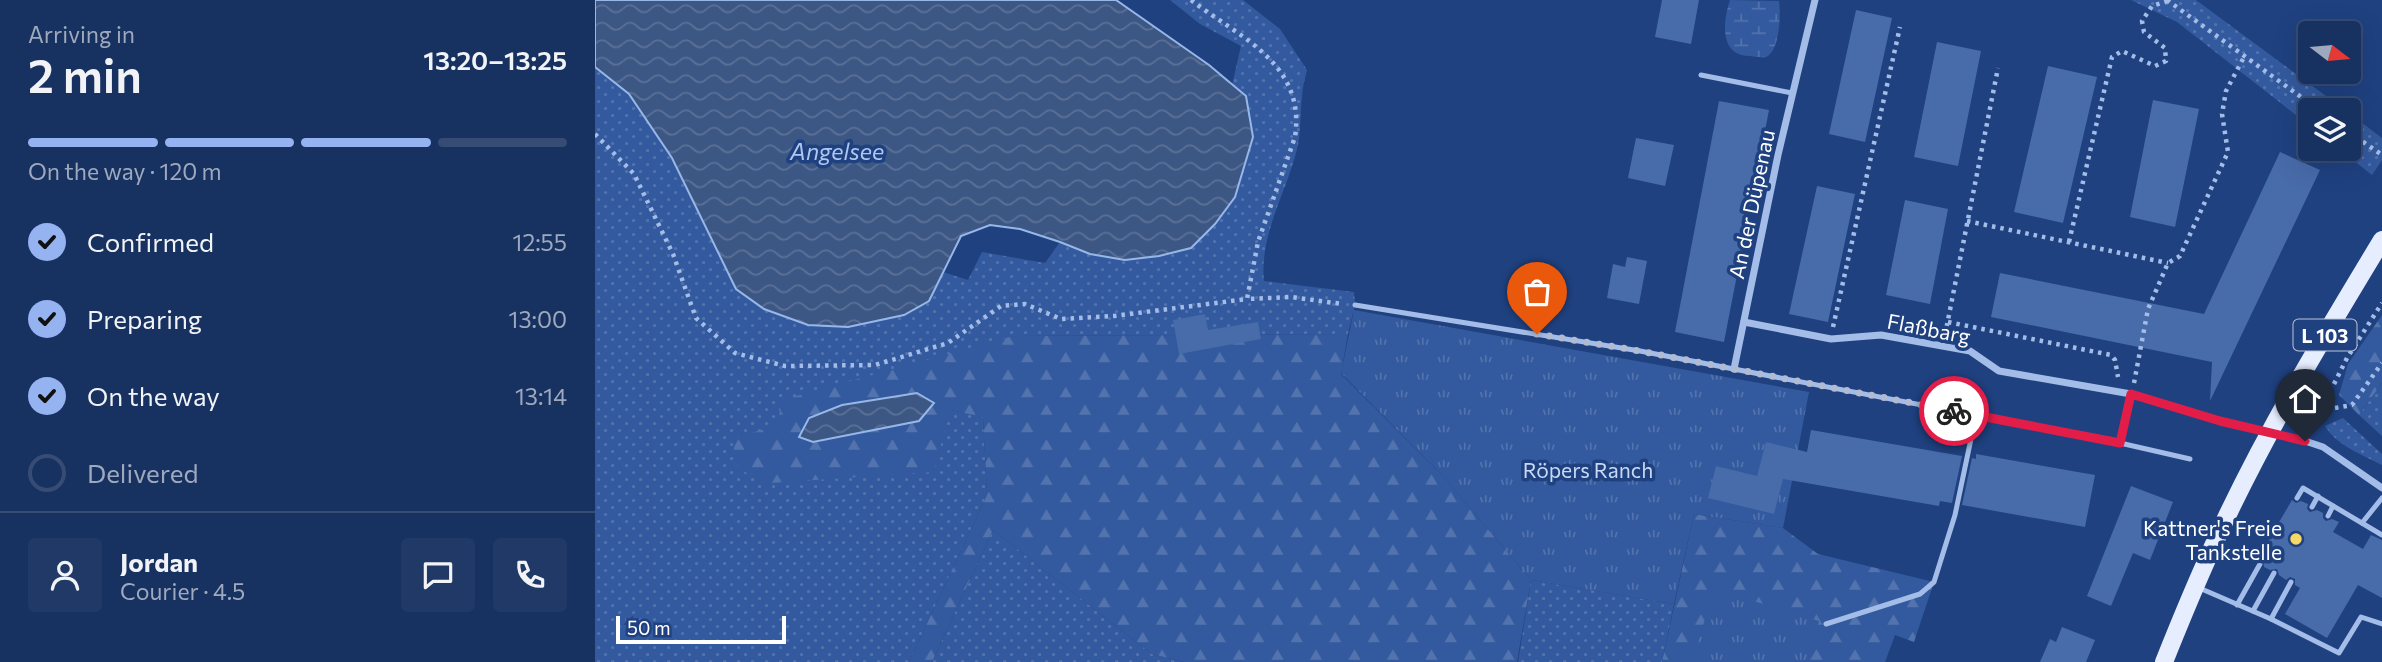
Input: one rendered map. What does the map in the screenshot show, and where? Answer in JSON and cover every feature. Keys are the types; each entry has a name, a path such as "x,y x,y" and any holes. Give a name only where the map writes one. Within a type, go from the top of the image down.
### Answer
{"main road":[{"name":"L 103","path":"2164,662 2215,542 2270,432 2382,240"}],"street":[{"name":"An der Düpenau","path":"1744,322 1815,0"},
{"name":"Flaßbarg","path":"1744,322 1831,339 1881,335 1970,351 1999,371 2131,394 2220,421 2323,447 2382,488"},
{"path":"1734,369 1744,322"}],"lane":[{"path":"1701,75 1793,93"},
{"path":"1355,305 1640,351 2120,443 2190,460"},
{"path":"2120,443 2131,394"},
{"path":"1826,624 1920,594 1934,582 1955,515 1976,415"},
{"path":"2297,498 2303,488 2382,535"},
{"path":"2312,507 2318,496"},
{"path":"2362,523 2382,498"},
{"path":"2328,516 2333,506"},
{"path":"2237,605 2260,564"},
{"path":"2253,611 2274,573"},
{"path":"2271,619 2291,582"},
{"path":"2195,586 2271,619 2339,653 2361,617 2382,624"}],"path":[{"path":"1191,0 1265,53 1287,81 1296,106 1295,137 1258,242 1247,299"},
{"path":"2069,242 2112,57 2122,51 2155,66 2166,61 2165,48 2144,32 2143,21 2152,6 2168,0 2302,98"},
{"path":"1831,339 1900,27"},
{"path":"2131,394 2148,309 2168,263 2180,256 2228,152 2222,114 2226,91 2244,57"},
{"path":"1943,345 1998,68"},
{"path":"595,134 634,174 673,254 696,318 735,353 785,366 875,365 948,342 1001,306 1024,304 1061,319 1114,316 1247,299 1291,297 1355,305"},
{"path":"2361,140 2382,155"},
{"path":"1968,221 2168,263"},
{"path":"2334,384 2382,303"},
{"path":"1947,322 2111,355 2115,360 2120,392"},
{"path":"2335,408 2352,405 2382,363"}],"green space":[{"path":"1170,0 1243,0 1280,29 1307,70 1298,145 1270,229 1264,281 1354,292 1355,305 1348,334 1013,336 950,410 983,416 987,495 909,662 595,662 595,67 629,94 672,157 736,289 764,309 808,325 904,315 929,301 943,272 968,280 982,252 1045,263 1060,242 1090,254 1246,96 1232,85 1241,46 1200,24"},
{"path":"1730,0 1779,1 1777,40 1771,54 1757,57 1732,50 1725,27"},
{"path":"2131,0 2196,0 2298,75 2298,84 2310,84 2329,98 2298,98 2298,117 2177,22"},
{"path":"2361,122 2382,138 2382,160 2372,175 2354,161 2361,161"},
{"name":"Röpers Ranch","path":"1354,310 1809,392 1783,528 1694,514 1674,604 1531,580 1442,475 1341,373"},
{"path":"2382,315 2382,383 2359,415 2339,395 2348,364"},
{"path":"1348,334 1341,374 1442,475 1531,580 1517,662 1184,662 1152,654 993,530 932,662 909,662 987,495 983,417 950,410 934,472 770,483 738,469 732,438 777,426 782,400 1013,336"},
{"path":"2382,383 2382,436 2359,415"},
{"path":"2343,418 2382,454 2382,465 2343,444 2325,426"},
{"path":"1694,514 1783,528 1818,554 1934,582 1914,642 1895,635 1885,662 1662,662"},
{"path":"993,530 1152,654 1184,662 932,662"},
{"path":"1531,580 1674,604 1662,662 1518,662"},
{"path":"1714,589 1819,621 1807,662 1692,662"}],"water":[{"name":"Angelsee","path":"595,0 1116,0 1209,65 1246,96 1253,137 1235,197 1215,224 1191,248 1159,256 1125,260 1090,254 1020,229 990,225 961,236 929,301 904,315 848,327 808,325 764,309 736,289 672,158 629,94 595,67"},
{"path":"917,393 934,403 919,421 813,442 799,437 809,418 842,405"}],"building":[{"path":"1662,0 1699,0 1691,44 1655,37"},
{"path":"1856,10 1892,18 1865,142 1829,134"},
{"path":"1937,42 1981,51 1958,166 1914,157"},
{"path":"2048,66 2097,77 2063,223 2014,212"},
{"path":"2153,100 2199,109 2175,227 2130,217"},
{"path":"1719,101 1769,110 1724,342 1675,332"},
{"path":"1636,138 1674,145 1665,186 1628,178"},
{"path":"2280,152 2320,170 2210,401 2212,362 1991,317 2000,273 2204,314"},
{"path":"1817,186 1855,194 1828,322 1789,314"},
{"path":"1905,200 1948,209 1930,304 1886,295"},
{"path":"1627,257 1647,261 1639,304 1607,298 1613,264 1625,267"},
{"path":"1205,314 1208,330 1258,322 1261,339 1179,354 1173,320"},
{"path":"1811,430 1962,456 1952,503 1940,501 1939,506 1783,479 1774,514 1708,498 1716,466 1757,476 1766,442 1807,452"},
{"path":"1976,454 2095,475 2085,527 1962,505 1972,458 1976,459"},
{"path":"2131,486 2173,502 2150,560 2133,553 2111,606 2087,596"},
{"path":"2292,500 2308,504 2307,509 2310,512 2317,510 2323,513 2326,521 2332,519 2339,522 2333,532 2363,549 2371,535 2382,540 2382,598 2358,585 2327,638 2285,614 2300,588 2295,585 2295,579 2290,577 2286,580 2279,575 2277,569 2270,570 2264,567 2263,560 2257,560"},
{"path":"2062,627 2095,640 2086,662 2040,662 2050,639 2056,642"}],"way so far":[{"path":"1537,334 1954,411"}],"place":[{"name":"Kattner's Freie Tankstelle","path":"2296,539"}],"route":[{"path":"1954,411 2120,443 2131,394 2220,421 2305,441"}]}
